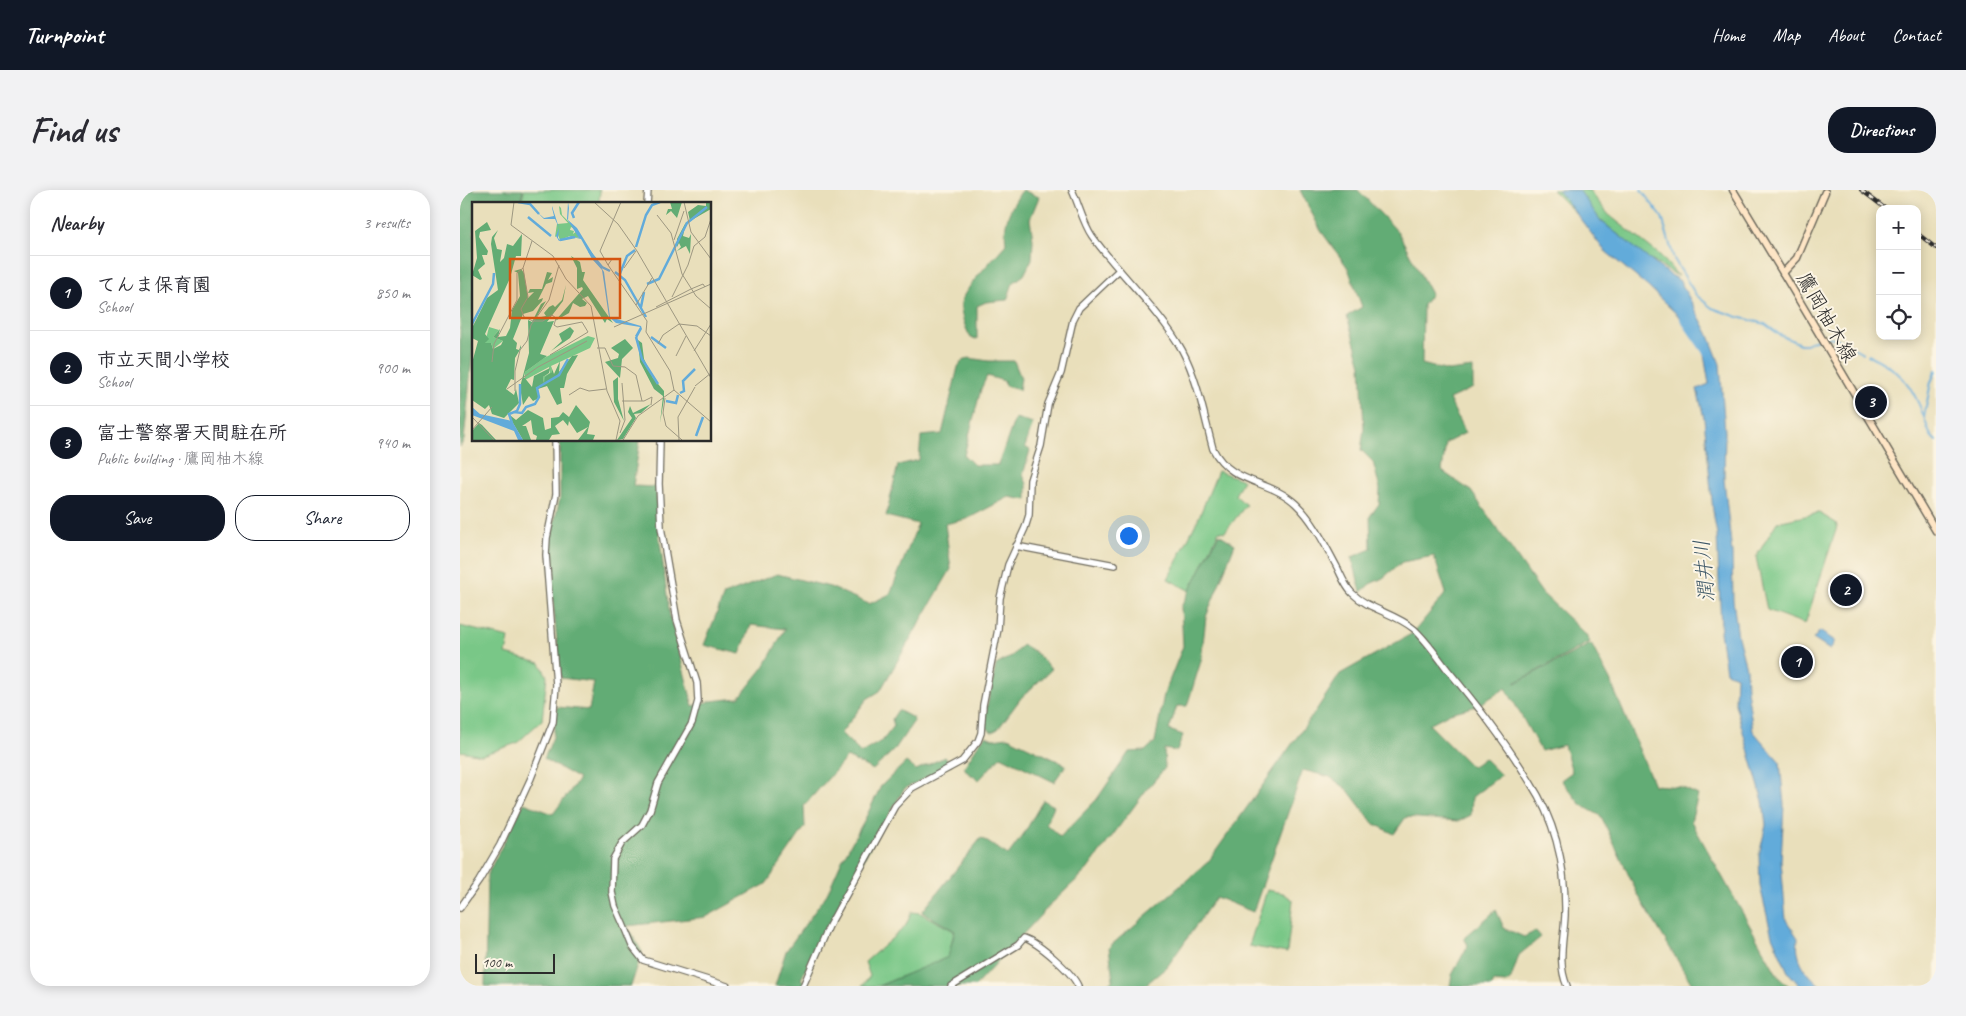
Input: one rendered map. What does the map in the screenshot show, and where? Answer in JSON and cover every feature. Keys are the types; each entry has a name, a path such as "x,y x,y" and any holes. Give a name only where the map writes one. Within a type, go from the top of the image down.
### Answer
{"main road":[{"name":"鷹岡柚木線","path":"1733,190 1936,531"},
{"path":"1783,273 1797,258 1825,192"}],"street":[{"path":"1072,190 1091,234 1169,329 1182,350 1194,379 1213,449 1223,465 1237,475 1272,489 1294,502 1314,527 1348,589 1365,604 1395,615 1415,630 1480,709 1530,781 1550,821 1561,860 1565,908 1562,962 1567,986"},
{"path":"803,986 829,926 895,806 912,788 962,761 978,741 981,733 983,705 998,629 1000,598 1008,566 1028,515 1030,480 1041,446 1048,404 1061,372 1073,320 1079,308 1119,270"},
{"path":"460,908 479,881 500,845 531,778 553,722 556,685 546,555 547,538 556,494 555,441"},
{"path":"660,441 661,527 677,620 697,683 698,701 692,723 658,783 650,810 642,825 622,842 613,859 612,892 615,906 629,939 643,960 727,986"},
{"path":"1016,546 1115,565"},
{"path":"951,986 1018,944 1024,938 1038,945 1073,978 1078,986"}],"green space":[{"path":"460,190 523,190 520,202 472,202 472,358 464,440 460,447"},
{"path":"524,190 600,190 599,202 521,202"},
{"path":"1022,190 1039,197 1030,219 1033,240 1032,259 1024,275 1013,283 1007,300 986,302 977,306 977,339 971,338 962,317 961,304 963,298 973,282 1006,244 1005,236 1008,216"},
{"path":"1300,190 1358,190 1398,232 1431,294 1423,305 1422,364 1448,371 1473,368 1473,388 1449,399 1465,433 1446,443 1442,471 1471,491 1542,593 1585,634 1590,642 1515,683 1591,644 1610,680 1654,785 1681,787 1698,795 1691,821 1778,976 1789,986 1693,986 1638,895 1601,816 1581,805 1561,780 1572,772 1564,745 1541,751 1506,688 1477,706 1450,713 1429,724 1472,767 1484,758 1501,775 1472,797 1471,815 1459,821 1406,817 1394,834 1373,823 1347,789 1330,777 1303,770 1253,912 1216,897 1167,967 1144,986 1106,986 1113,980 1109,947 1208,862 1340,674 1413,633 1446,593 1434,556 1402,562 1383,578 1370,584 1361,592 1352,557 1371,549 1370,516 1379,504 1380,489 1373,462 1361,450 1364,429 1361,365 1347,316 1362,307 1348,268 1321,231"},
{"path":"1552,190 1589,190 1609,215 1660,255 1678,276 1644,256 1599,219 1581,218"},
{"path":"968,358 989,361 1014,361 1021,378 1019,390 1005,386 1004,381 987,376 981,389 964,455 974,465 998,465 1015,418 1033,423 1025,447 1030,450 1023,475 1027,484 1027,500 1009,497 967,519 945,524 951,569 880,691 867,699 841,733 861,753 883,740 894,726 892,719 898,710 913,718 914,721 895,749 873,770 847,757 804,806 805,827 766,884 706,917 627,926 642,952 631,986 485,986 487,875 524,803 553,814 579,779 544,759 553,737 557,707 589,710 594,682 561,678 550,574 550,538 560,499 560,441 640,441 633,486 656,487 660,542 670,617 693,706 711,701 739,698 764,667 785,629 751,625 740,654 704,645 724,595 777,574 830,587 869,604 890,594 918,524 886,516 898,465 919,460 921,436 942,434 958,367 962,361"},
{"path":"1218,471 1243,480 1235,495 1246,505 1225,532 1219,531 1190,591 1168,579 1199,517"},
{"path":"1819,513 1836,523 1837,527 1805,624 1767,610 1756,557 1777,522"},
{"path":"1219,534 1235,544 1206,617 1201,661 1187,706 1177,706 1169,730 1183,735 1177,751 1164,749 1165,768 1147,789 1087,870 1051,904 975,986 879,986 948,957 955,931 922,912 981,838 1008,855 1025,832 1043,800 1054,806 1046,824 1060,837 1097,799 1129,752 1145,751 1155,742 1164,694 1183,646 1181,607"},
{"path":"460,626 509,638 506,654 540,663 547,676 542,720 517,743 482,755 460,751"},
{"path":"1022,645 1034,651 1052,669 1021,698 998,729 992,732 983,725 996,665 1012,656"},
{"path":"986,736 993,739 1008,737 1066,765 1054,782 1001,756 979,780 967,772 964,767 982,739"},
{"path":"945,757 952,764 904,789 816,947 801,979 809,986 775,986 786,951 827,894 842,860 881,786 906,762 916,770"},
{"path":"1267,890 1283,893 1293,900 1287,953 1249,946"},
{"path":"1496,910 1504,928 1524,937 1536,931 1541,937 1519,955 1511,979 1506,983 1494,982 1492,986 1450,986 1452,975 1468,945 1464,938"},
{"path":"912,912 920,913 954,931 949,957 878,986 862,986 870,976 865,962 905,927"}],"water":[{"path":"1558,190 1579,190 1601,221 1659,267 1680,281 1708,333 1720,364 1725,432 1724,479 1732,553 1733,600 1738,637 1746,668 1753,731 1780,762 1784,805 1781,861 1786,920 1798,938 1798,953 1802,965 1821,986 1800,986 1788,972 1772,936 1760,886 1759,855 1766,825 1763,801 1735,704 1736,676 1726,672 1720,632 1717,535 1704,418 1697,389 1709,384 1701,337 1647,286 1604,250"},
{"path":"1820,631 1835,641 1830,650 1813,639"}],"waterway":[{"path":"1641,190 1662,217 1674,259 1696,295 1712,308 1765,324 1780,335 1800,344 1806,344 1819,338"},
{"name":"潤井川","path":"1685,319 1710,355"},
{"path":"1824,337 1836,338 1863,353"},
{"path":"1868,355 1889,366 1904,379 1915,395 1930,433 1936,441"},
{"path":"1924,417 1931,382 1936,370"}],"railway":[{"path":"1861,190 1881,205"},
{"path":"1921,236 1936,248"}],"place":[{"name":"富士警察署天間駐在所","path":"1871,402"},
{"name":"市立天間小学校","path":"1846,590"},
{"name":"てんま保育園","path":"1797,662"}]}
